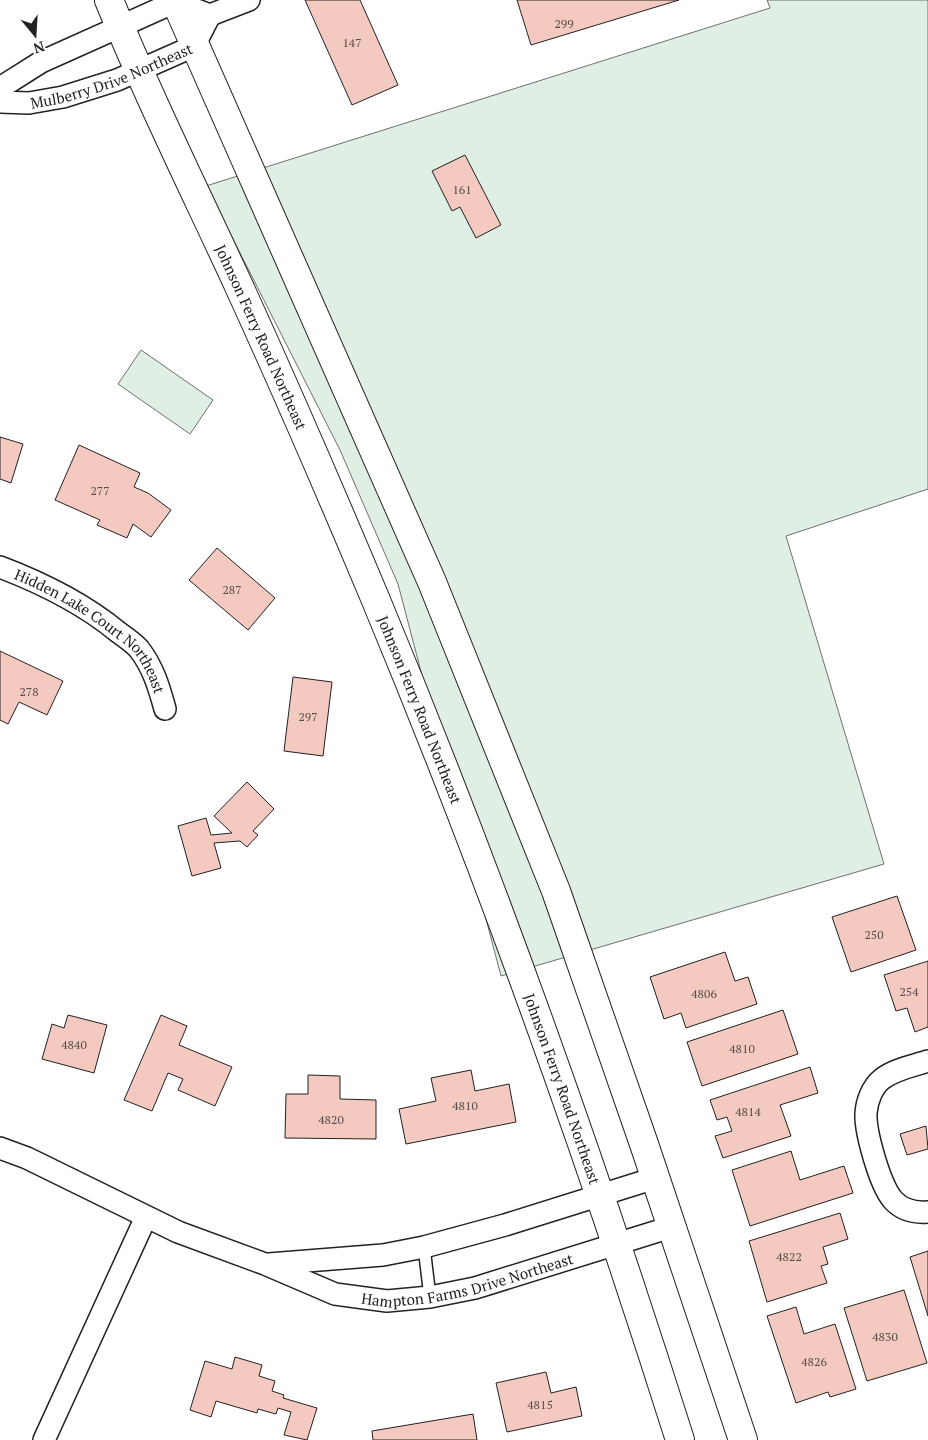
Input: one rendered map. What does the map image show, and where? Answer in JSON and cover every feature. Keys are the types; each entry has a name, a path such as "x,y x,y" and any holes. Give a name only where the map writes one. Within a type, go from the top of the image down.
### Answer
{"main road":[{"name":"Johnson Ferry Road Northeast","path":"109,0 137,71 238,284 376,600 498,910 602,1195 680,1440"},
{"path":"175,1 432,582 556,891 743,1440"}],"street":[{"path":"175,1 210,15 249,0"},
{"name":"Mulberry Drive Northeast","path":"0,88 42,62 175,1"},
{"name":"Mulberry Drive Northeast","path":"0,102 29,103 63,97 137,71 194,46 210,15"},
{"name":"Hidden Lake Court Northeast","path":"0,567 29,578 78,603 138,648 157,679 165,709"},
{"path":"928,1062 898,1070 881,1080 871,1093 866,1113 868,1132 876,1160 893,1200 904,1209 928,1212"},
{"name":"Hampton Farms Drive Northeast","path":"0,1148 26,1158 178,1232 265,1264 336,1294 387,1301 430,1297 475,1288 671,1226"},
{"name":"Hampton Farms Drive Northeast","path":"265,1264 383,1255 424,1247 504,1226 655,1178"},
{"path":"44,1440 146,1217"}],"lane":[{"path":"424,1247 430,1297"}],"green space":[{"path":"767,0 928,0 928,489 786,536 884,864 501,976 398,584 340,450 206,186 770,8"},
{"path":"141,350 213,400 190,434 118,384"}],"building":[{"path":"305,0 360,0 398,85 352,105"},
{"path":"517,0 679,0 531,45"},
{"path":"465,155 501,225 476,238 460,207 452,211 432,171"},
{"path":"0,437 23,444 11,483 0,479"},
{"path":"79,445 140,473 134,487 148,493 171,510 151,537 133,524 127,538 97,525 100,520 55,500"},
{"path":"217,548 275,598 248,630 189,580"},
{"path":"0,651 63,681 47,715 19,702 8,724 0,720"},
{"path":"293,677 332,682 323,756 284,751"},
{"path":"247,782 274,809 253,831 258,835 247,847 240,841 214,843 221,868 192,876 178,826 206,818 211,835 232,833 214,816"},
{"path":"897,896 916,950 851,972 832,917"},
{"path":"725,952 735,981 748,977 757,1004 686,1028 681,1013 664,1019 650,977"},
{"path":"928,961 928,1027 915,1032 907,1008 896,1011 884,975"},
{"path":"783,1010 798,1054 702,1086 687,1042"},
{"path":"68,1015 107,1025 94,1073 42,1059 52,1024 64,1028"},
{"path":"161,1015 187,1026 179,1045 232,1067 215,1106 178,1090 183,1079 168,1073 152,1111 124,1100"},
{"path":"810,1067 818,1093 780,1105 791,1136 723,1158 715,1136 732,1131 727,1117 717,1120 710,1100"},
{"path":"471,1070 475,1091 509,1084 516,1122 406,1144 399,1109 436,1101 431,1078"},
{"path":"308,1075 340,1076 340,1099 376,1100 376,1139 285,1138 286,1094 308,1094"},
{"path":"926,1126 928,1149 907,1155 900,1134"},
{"path":"791,1151 800,1180 844,1166 853,1193 750,1226 732,1170"},
{"path":"840,1213 848,1239 823,1247 828,1264 821,1266 827,1283 767,1302 749,1241"},
{"path":"928,1251 928,1316 910,1257"},
{"path":"904,1290 927,1363 867,1381 844,1308"},
{"path":"796,1307 804,1334 835,1324 856,1389 830,1397 828,1392 796,1403 767,1316"},
{"path":"235,1357 262,1365 259,1376 275,1381 272,1391 284,1395 283,1398 317,1408 307,1440 284,1435 291,1412 278,1408 276,1414 258,1409 257,1413 216,1401 211,1417 190,1410 205,1361 232,1369"},
{"path":"546,1372 551,1393 576,1387 582,1416 507,1432 496,1383"},
{"path":"473,1414 477,1440 373,1440 372,1431"}]}
